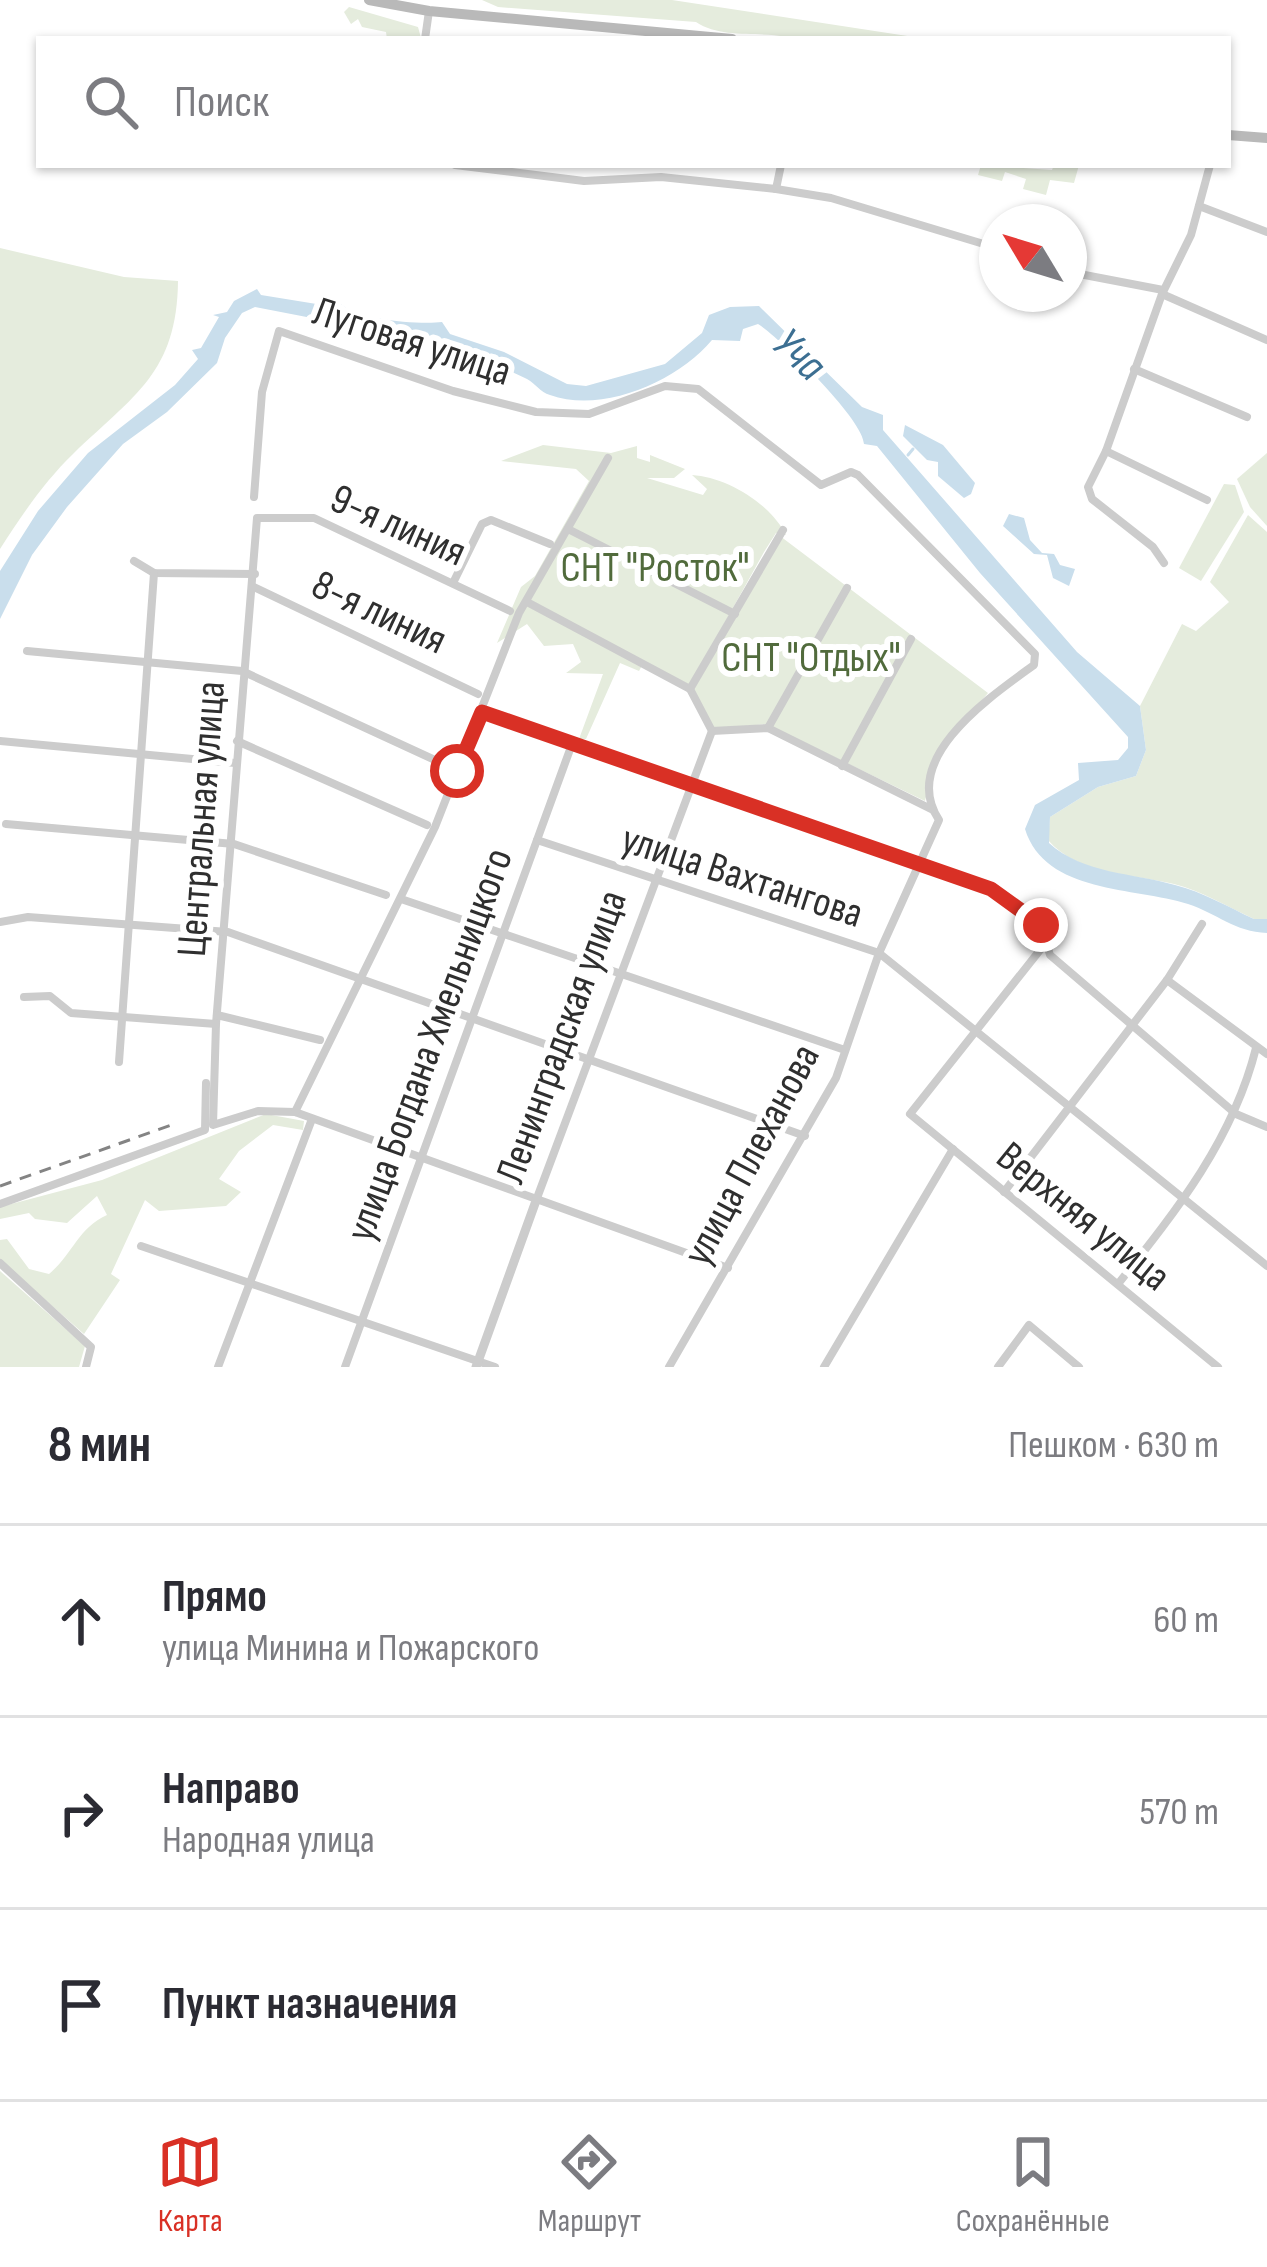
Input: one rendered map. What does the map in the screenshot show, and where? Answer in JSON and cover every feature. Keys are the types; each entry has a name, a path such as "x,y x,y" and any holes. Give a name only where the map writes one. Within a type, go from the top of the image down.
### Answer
{"main road":[{"path":"369,0 429,11 700,36"},
{"path":"1231,135 1267,138"}],"street":[{"path":"425,36 429,11"},
{"path":"473,168 584,181 661,177 776,189 852,204 979,243"},
{"path":"776,189 781,168"},
{"path":"1164,562 1088,495 1162,292 1199,206 1209,168"},
{"path":"1199,206 1267,232"},
{"path":"1087,276 1162,292 1267,340"},
{"name":"Луговая улица","path":"254,497 262,392 279,331 453,391 536,412 602,412 657,388 689,387 821,485 851,472 862,478 985,599 1035,654 1034,665"},
{"path":"1134,369 1247,416"},
{"path":"1106,451 1208,500"},
{"path":"295,1112 357,978 401,899 527,602 608,458"},
{"name":"Центральная улица","path":"209,1128 235,844 235,763 257,518"},
{"name":"9-я линия","path":"257,518 314,518 510,611"},
{"path":"454,581 482,524 491,520 550,544"},
{"path":"568,529 735,614"},
{"path":"690,689 783,530"},
{"path":"134,561 154,573 255,574"},
{"path":"119,1062 154,573"},
{"name":"8-я линия","path":"254,587 478,694"},
{"path":"768,728 847,588"},
{"path":"527,602 690,689 712,731 768,728 933,810"},
{"path":"842,766 911,640"},
{"path":"28,651 242,671 451,767"},
{"name":"улица Плеханова","path":"669,1367 836,1078 842,1049 879,953 939,820 933,810 934,766 940,754 974,709 1034,665"},
{"path":"482,712 991,889 1041,923 1047,950 1236,1114 1267,1126"},
{"name":"Ленинградская улица","path":"477,1364 712,731"},
{"path":"0,741 235,763"},
{"path":"237,741 427,825"},
{"name":"улица Богдана Хмельницкого","path":"345,1367 572,744"},
{"path":"6,824 235,844 386,895"},
{"name":"улица Вахтангова","path":"537,840 879,953 977,1030"},
{"path":"401,899 842,1049"},
{"path":"0,922 28,917 228,932 805,1136"},
{"path":"1004,1192 1167,980 1202,924"},
{"path":"1047,950 977,1030 1267,1266"},
{"path":"1167,980 1267,1054"},
{"path":"24,998 50,996 71,1013 216,1020 320,1040"},
{"name":"Верхняя улица","path":"977,1030 910,1114 1218,1367"},
{"path":"1118,1284 1186,1199 1236,1114 1256,1048"},
{"path":"206,1083 209,1128"},
{"path":"0,1204 258,1111 295,1112 728,1268"},
{"path":"218,1367 246,1282 312,1119"},
{"path":"824,1367 953,1149"},
{"path":"141,1246 495,1367"},
{"path":"0,1263 91,1347 86,1367"},
{"path":"998,1367 1029,1325 1078,1367"}],"green space":[{"path":"482,0 672,0 907,36 728,33 696,22 498,7"},
{"path":"349,7 418,27 420,36 387,36 362,27 358,19 351,24 344,12"},
{"path":"980,168 1078,168 1074,183 1050,180 1046,195 1023,189 1026,179 1005,172 1002,181 978,175"},
{"path":"0,248 124,277 178,281 170,339 148,380 53,476 0,549"},
{"name":"СНТ \"Росток\"","path":"543,445 611,453 637,446 637,458 650,462 650,455 685,469 674,478 647,478 703,495 707,489 692,475 719,481 758,502 786,535 776,533 690,685 644,662 639,671 620,663 586,739 579,739 603,674 566,673 581,662 573,644 544,646 527,624 497,643 521,587 535,576 589,481 576,469 501,461"},
{"path":"1267,453 1267,526 1250,507 1237,479"},
{"path":"1224,484 1235,485 1244,512 1201,581 1179,568"},
{"path":"1248,515 1267,532 1267,919 1254,919 1184,887 1090,867 1060,852 1048,840 1050,817 1098,787 1136,776 1146,750 1140,706 1182,624 1196,631 1229,602 1210,582"},
{"name":"СНТ \"Отдых\"","path":"780,536 988,693 936,754 925,801 766,724 713,729 692,689"},
{"path":"266,1114 304,1121 303,1130 273,1125 239,1151 219,1179 241,1192 226,1206 159,1211 145,1200 111,1274 120,1280 84,1334 0,1260 0,1240 7,1239 29,1269 49,1274 89,1227 107,1215 97,1196 67,1223 35,1219 29,1213 0,1219 0,1207 102,1180"},
{"path":"0,1271 85,1346 79,1367 0,1367"}],"water":[{"name":"Уча","path":"257,289 261,295 335,307 339,302 358,313 388,320 442,322 450,334 504,352 567,384 586,386 665,364 702,333 709,315 730,307 759,306 862,407 883,415 883,430 1077,652 1140,706 1146,750 1136,776 1098,787 1050,817 1049,843 1093,867 1185,888 1254,919 1267,919 1267,933 1235,926 1188,904 1071,877 1036,850 1025,829 1035,805 1079,780 1078,763 1118,760 1128,748 1128,737 980,573 877,446 864,444 836,399 758,324 743,329 740,341 712,340 680,369 638,390 616,397 571,400 547,394 527,379 468,355 447,350 442,359 438,348 415,338 255,307 242,313 225,338 217,363 167,412 123,444 67,507 32,555 0,619 0,571 38,511 88,453 175,385 198,359 192,350 201,348 219,317 213,315 227,312 234,301"},
{"path":"905,425 943,445 975,483 971,494 964,498 938,476 938,462 927,460 903,436"},
{"path":"1009,514 1024,518 1030,540 1042,553 1054,554 1060,565 1075,569 1069,586 1053,578 1047,555 1034,554 1003,526"}],"waterway":[{"path":"908,455 913,449"}],"railway":[{"path":"0,1186 177,1123"}],"route":[{"path":"457,771 482,712 991,889 1041,925"}]}
